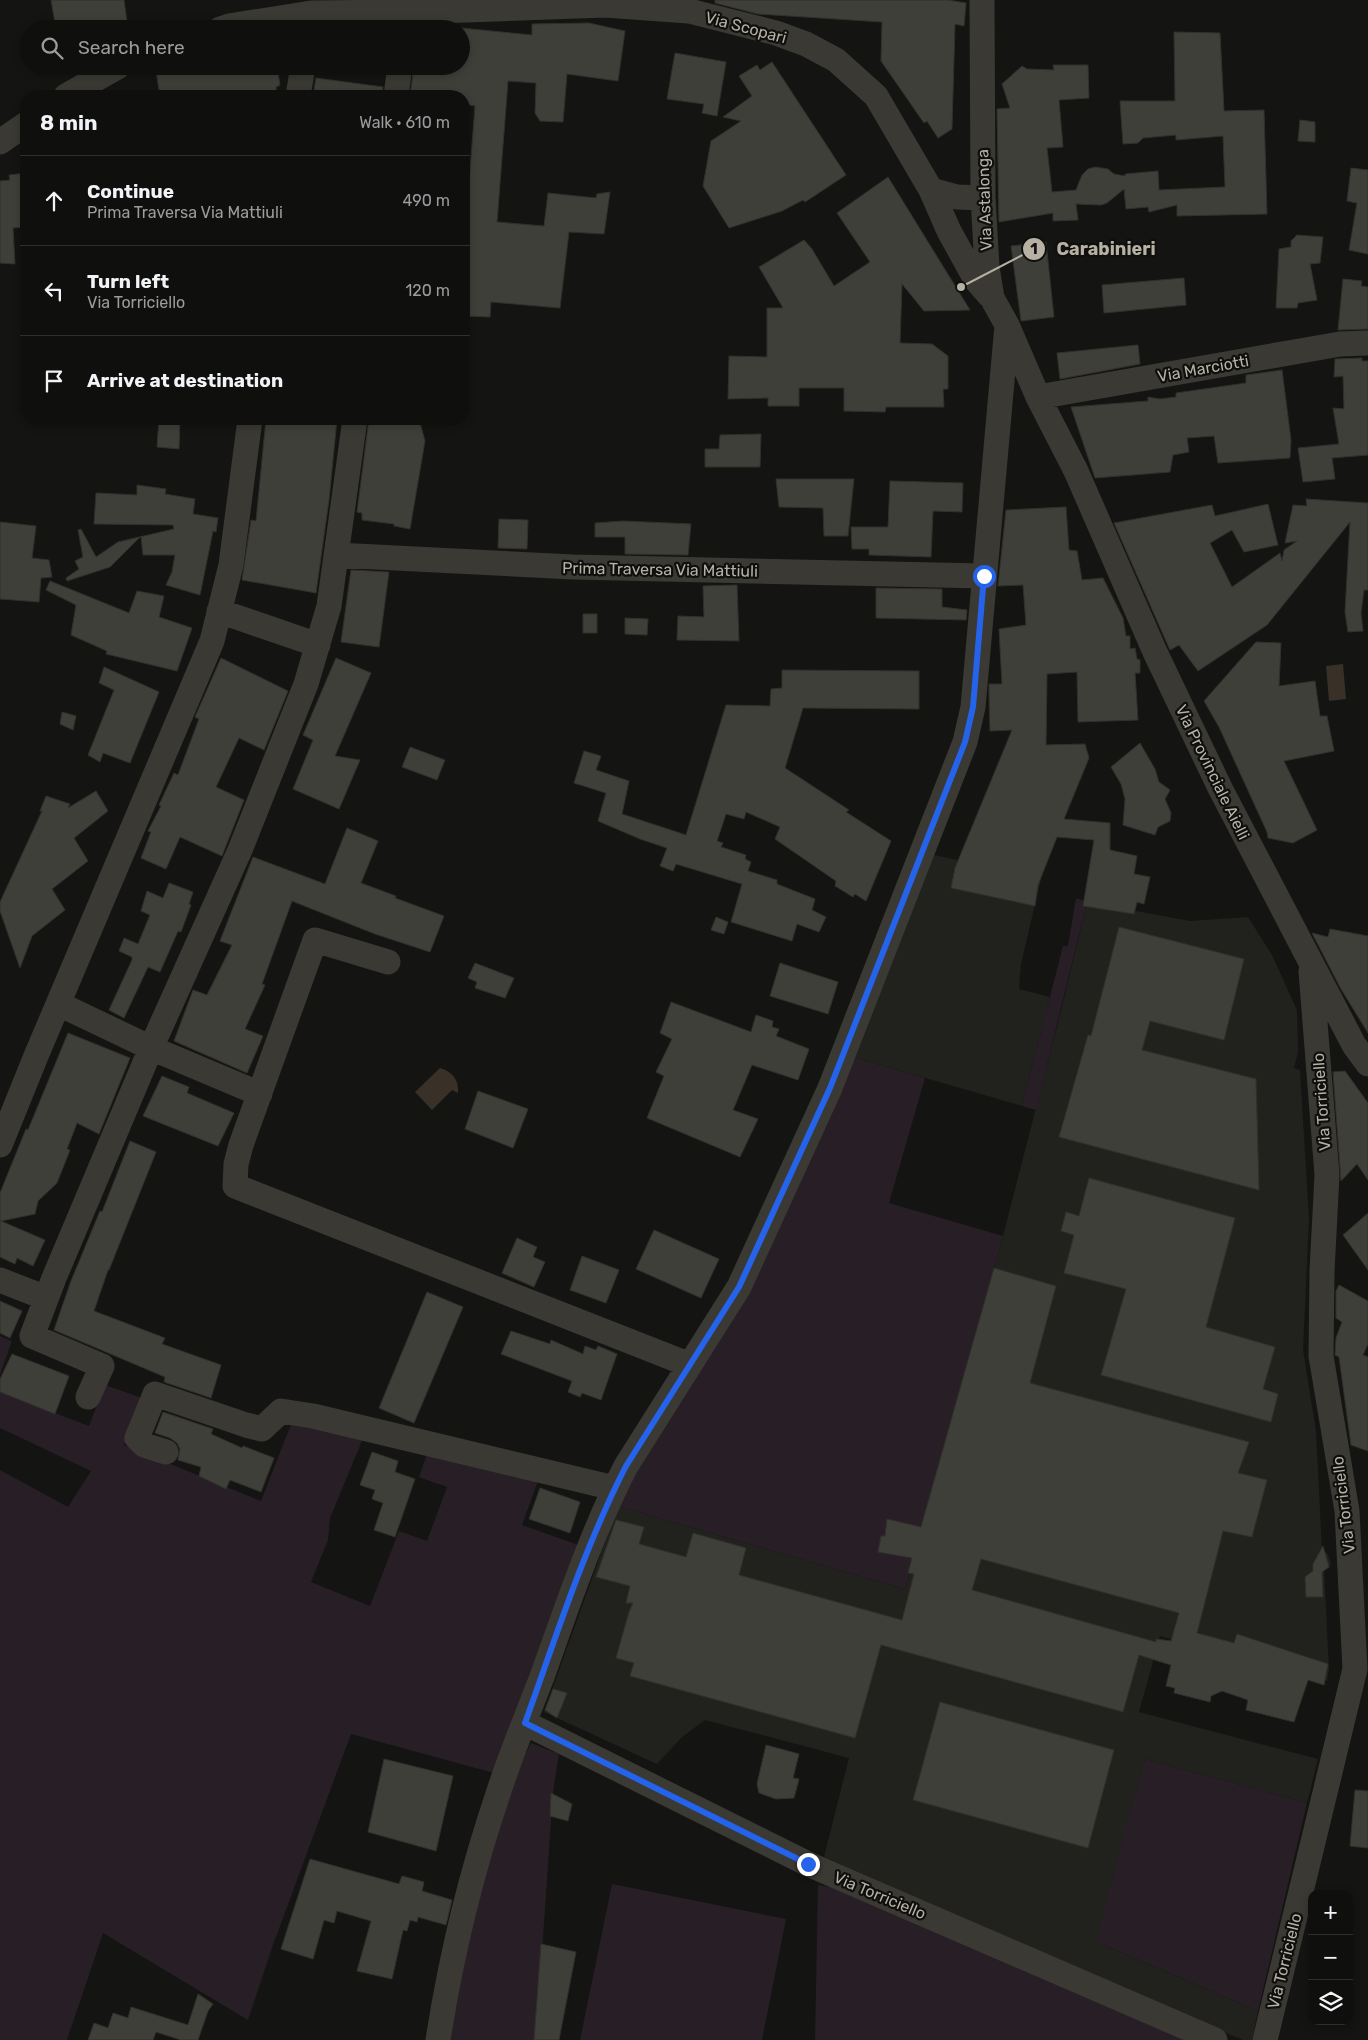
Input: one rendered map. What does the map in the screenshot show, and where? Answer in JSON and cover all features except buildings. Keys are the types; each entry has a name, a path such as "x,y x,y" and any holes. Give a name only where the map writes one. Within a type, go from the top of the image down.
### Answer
{"street":[{"name":"Via Astalonga","path":"982,0 983,198 987,267 992,298 1076,471"},
{"name":"Via Scopari","path":"407,20 605,5 689,11 776,33 806,44 836,60 876,96 932,190 949,231 976,280 992,298"},
{"path":"77,90 103,75"},
{"path":"299,90 302,75"},
{"path":"397,90 399,75"},
{"path":"0,142 20,128"},
{"path":"932,190 957,198 983,198"},
{"path":"438,2040 445,1994 464,1905 498,1793 576,1583 614,1488 739,1287 830,1088 965,742 973,707 1006,325"},
{"name":"Via Marciotti","path":"1038,396 1340,344 1368,343"},
{"path":"0,1145 212,641 231,566 249,425"},
{"path":"88,1397 102,1366 32,1336 46,1298 151,1048 240,850 306,684 330,606 354,425"},
{"name":"Via Provinciale Aielli","path":"1076,471 1159,661 1220,788 1354,1045 1368,1064"},
{"name":"Prima Traversa Via Mattiuli","path":"336,555 574,567 984,576"},
{"path":"220,610 318,645"},
{"path":"388,962 315,940 236,1164 236,1186 690,1365"},
{"name":"Via Torriciello","path":"1265,2040 1355,1669 1347,1511 1321,1356 1322,1271 1327,1175 1310,961"},
{"path":"59,1004 151,1048 260,1094"},
{"path":"0,1280 46,1298"},
{"path":"166,1452 144,1445 137,1438 155,1394 262,1429 281,1411 312,1416 614,1488"},
{"name":"Via Torriciello","path":"525,1723 808,1864 1215,2040"}],"shaded area":[{"path":"1343,664 1346,699 1329,701 1326,666"},
{"path":"930,854 1041,879 1021,964 1019,989 1050,997 1022,1106 853,1057"},
{"path":"1076,898 1087,902 1036,1110 1022,1106 1063,946 1068,946"},
{"path":"1087,902 1190,921 1248,917 1272,955 1297,1010 1298,1052 1294,1068 1300,1070 1309,1219 1303,1350 1316,1431 1322,1551 1327,1553 1331,1563 1329,1568 1324,1570 1329,1669 1327,1681 1160,1636 1139,1712 1318,1759 1307,1803 1145,1759 1102,1944 1258,2011 1252,2040 1243,2040 1179,2013 824,1857 849,1758 705,1720 682,1737 657,1764 544,1712 618,1506 905,1589 1003,1236"},
{"path":"853,1057 925,1078 889,1203 1003,1236 905,1589 618,1506"},
{"path":"440,1068 454,1077 458,1093 452,1090 432,1110 415,1092"},
{"path":"0,1336 12,1341 0,1375"},
{"path":"105,1385 142,1398 124,1445 261,1501 293,1419 364,1436 330,1518 328,1540 311,1582 370,1606 399,1531 427,1541 447,1487 419,1477 428,1451 539,1478 522,1525 584,1547 494,1773 351,1734 273,1945 248,2020 103,1933 67,2040 0,2040 0,1470 68,1507 91,1471 0,1428 0,1392 89,1426"},
{"path":"531,1743 559,1754 553,1792 536,2040 446,2040 476,1907 518,1768"},
{"path":"1145,1759 1307,1803 1258,2011 1102,1944 1097,1936"},
{"path":"612,1884 786,1919 762,2040 580,2040"},
{"path":"818,1885 841,1889 1191,2040 815,2040"}],"place":[{"name":"Carabinieri","path":"961,287"}],"route":[{"path":"808,1864 525,1723 576,1583 614,1488 739,1287 830,1088 965,742 973,707 984,576"}]}
